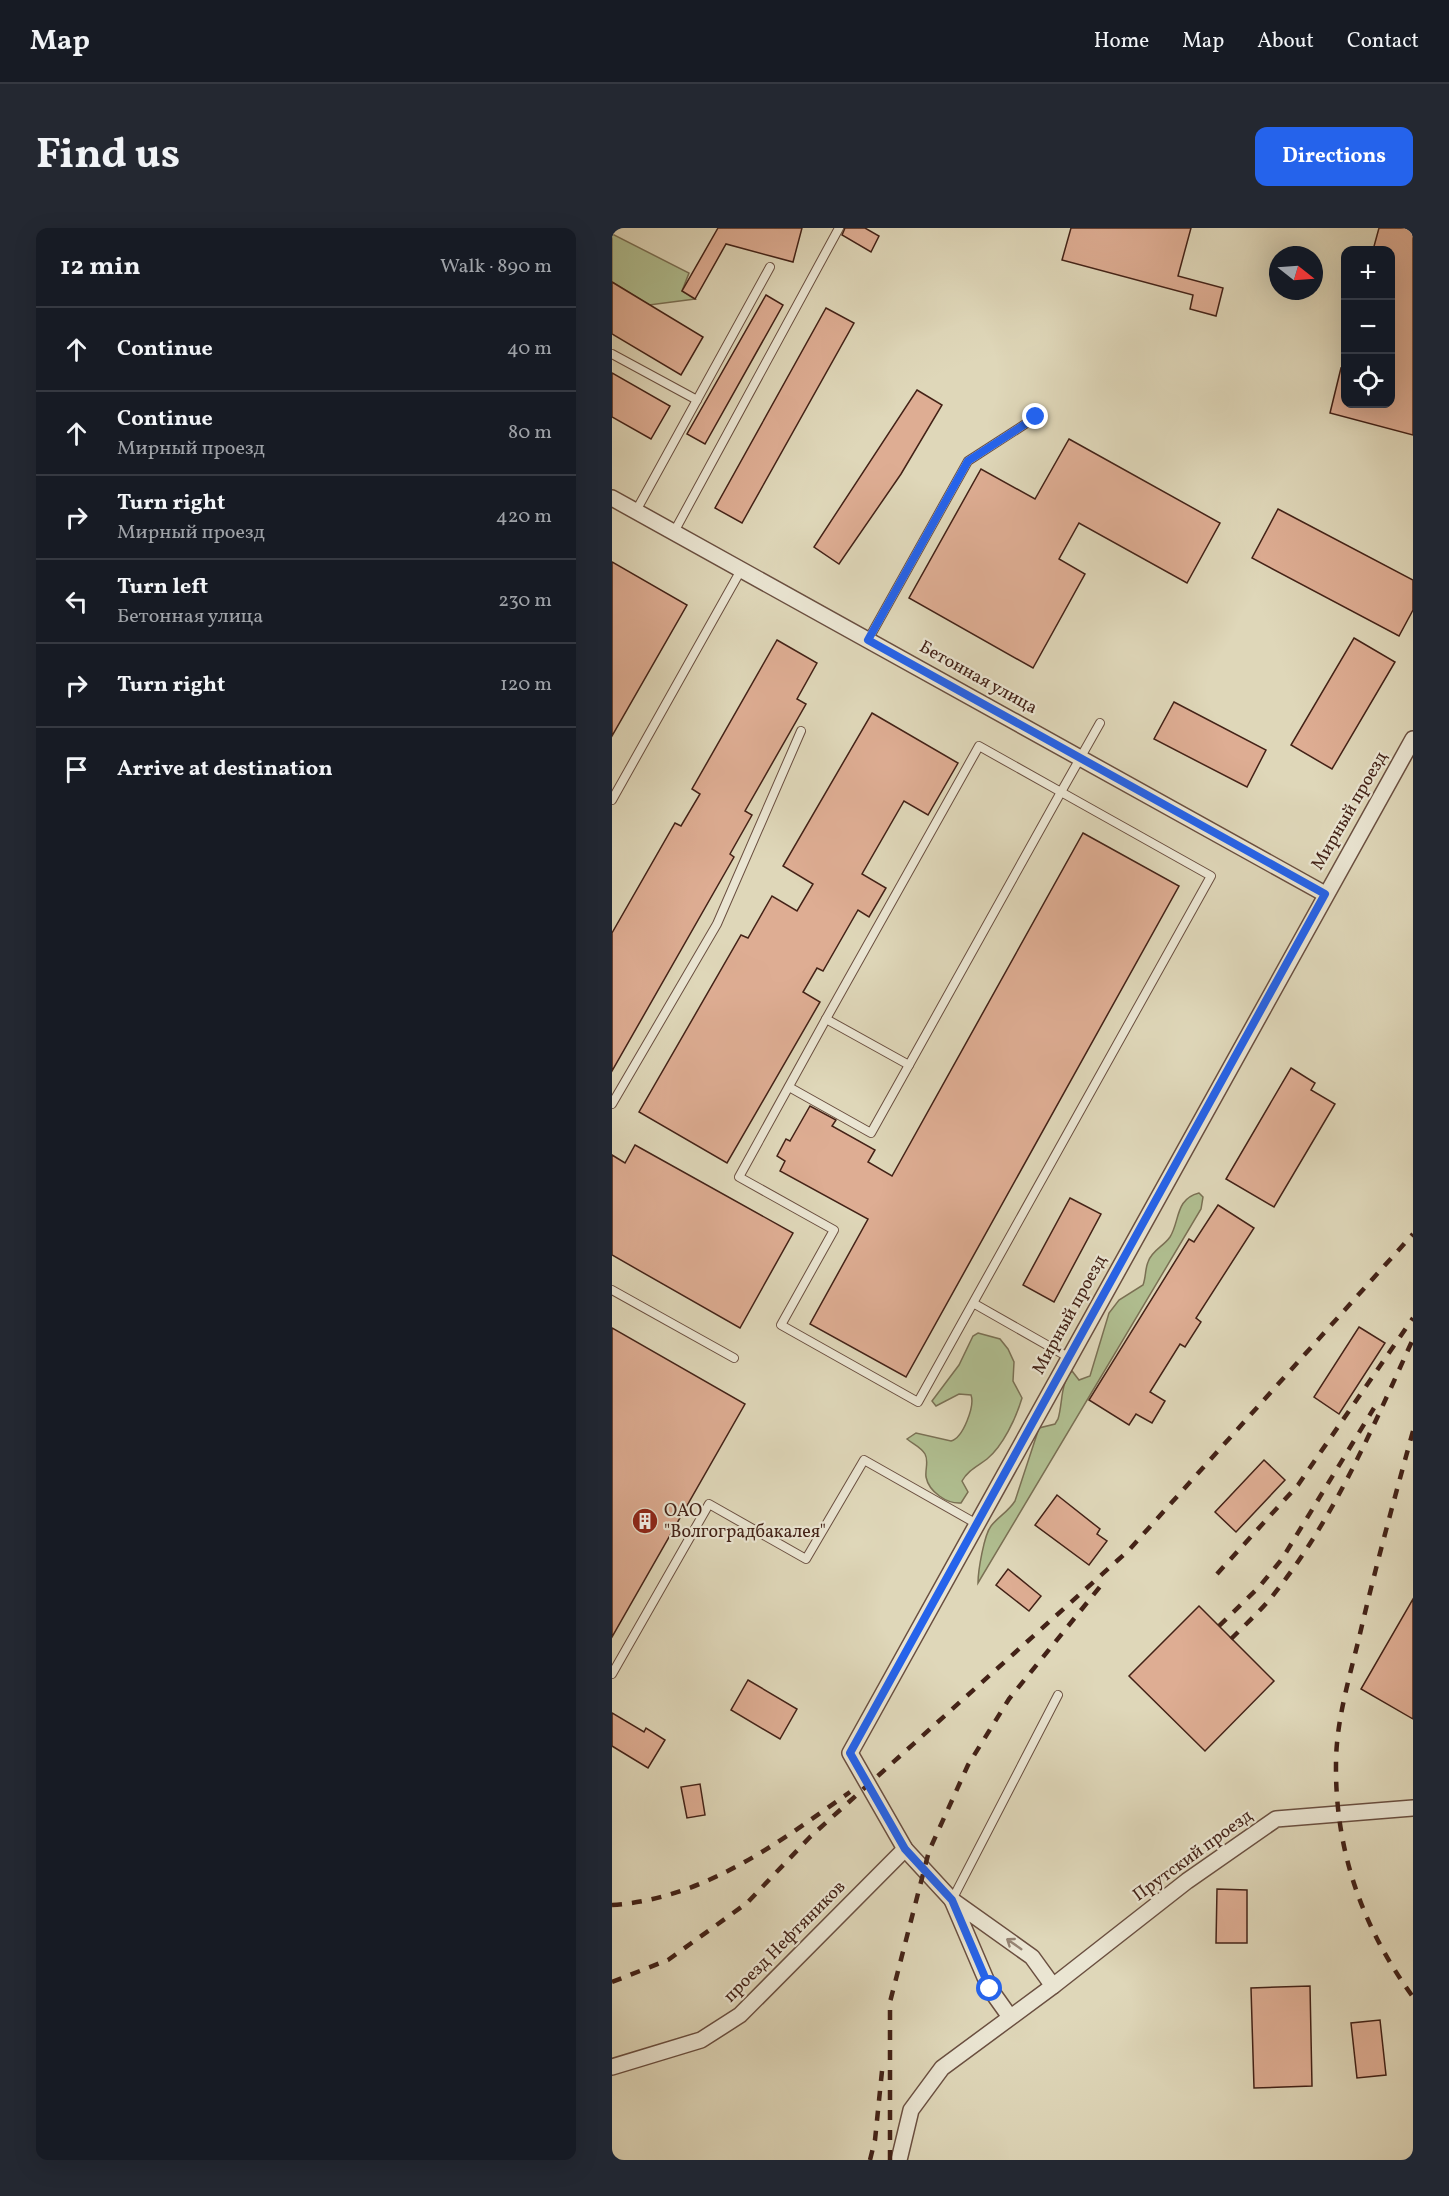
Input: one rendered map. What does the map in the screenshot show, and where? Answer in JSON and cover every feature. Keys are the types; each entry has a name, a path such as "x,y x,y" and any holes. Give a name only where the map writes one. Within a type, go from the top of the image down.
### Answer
{"street":[{"name":"Бетонная улица","path":"612,498 1325,894"},
{"name":"Мирный проезд","path":"952,1900 905,1849 850,1753 1413,739"},
{"name":"Прутский проезд","path":"899,2160 911,2110 942,2068 1053,1986 1187,1881 1276,1819 1413,1808"},
{"name":"проезд Нефтяников","path":"612,2067 701,2040 740,2015 905,1849"},
{"path":"952,1900 1032,1957 1053,1986"},
{"path":"952,1900 990,1989 1010,2017"}],"lane":[{"path":"674,532 839,228"},
{"path":"636,511 770,267"},
{"path":"612,354 697,400"},
{"path":"868,640 968,461 1036,417"},
{"path":"612,800 741,570"},
{"path":"789,1087 871,1133 1100,723"},
{"path":"612,1104 717,924 801,731"},
{"path":"979,746 1211,876 918,1402 781,1325 834,1230 739,1177 826,1019 979,746"},
{"path":"826,1019 909,1065"},
{"path":"612,1290 734,1358"},
{"path":"973,1303 1068,1357"},
{"path":"612,1674 709,1504 806,1559 864,1460 977,1524"},
{"path":"952,1900 1058,1695"}],"green space":[{"path":"612,234 689,273 682,291 695,299 649,305 612,282"},
{"path":"1199,1193 1203,1197 1201,1209 978,1583 988,1531 1015,1501 1039,1428 1055,1424 1058,1419 1065,1381 1072,1371 1079,1380 1090,1376 1109,1313 1119,1300 1143,1285 1150,1258 1170,1237 1182,1205 1191,1196"},
{"path":"978,1333 1000,1339 1008,1349 1014,1362 1013,1381 1022,1398 1013,1423 1004,1439 987,1459 964,1477 962,1481 968,1492 961,1503 956,1503 939,1496 931,1488 926,1477 925,1454 907,1439 916,1433 951,1441 960,1434 970,1414 971,1395 959,1394 936,1406 932,1401 959,1365 973,1336"}],"building":[{"path":"718,228 802,228 793,262 726,244 695,299 682,291"},
{"path":"845,228 865,228 879,236 871,252 842,235"},
{"path":"1071,228 1191,228 1178,276 1223,288 1216,316 1190,309 1193,295 1062,260"},
{"path":"1379,228 1413,228 1413,435 1330,413 1341,368 1341,408 1395,408 1395,246 1374,246"},
{"path":"612,282 703,337 681,375 612,334"},
{"path":"766,295 783,305 705,444 687,434"},
{"path":"826,308 854,323 742,523 715,508"},
{"path":"612,373 670,406 651,439 612,417"},
{"path":"917,390 942,405 901,474 839,564 814,547"},
{"path":"1069,439 1220,523 1187,583 1079,523 1059,559 1085,574 1033,668 909,598 981,469 1035,499"},
{"path":"1278,509 1413,580 1413,610 1399,636 1252,558"},
{"path":"612,562 687,605 612,736"},
{"path":"1354,638 1395,662 1332,769 1291,745"},
{"path":"777,640 817,663 797,699 806,704 745,811 752,815 730,854 734,857 612,1071 612,933 675,823 681,826 700,794 692,789"},
{"path":"1174,702 1266,750 1247,787 1154,739"},
{"path":"872,713 958,763 928,815 904,801 862,874 886,888 869,917 858,910 823,971 817,968 803,992 820,1002 727,1163 639,1112 741,935 748,938 772,896 797,911 813,884 783,866"},
{"path":"1083,833 1179,886 906,1377 810,1324 868,1219 780,1171 785,1161 777,1156 786,1139 790,1141 810,1106 836,1120 832,1126 875,1150 868,1162 892,1176"},
{"path":"1291,1068 1315,1083 1311,1090 1335,1104 1274,1207 1226,1179"},
{"path":"635,1145 793,1233 740,1328 612,1255 612,1155 625,1163"},
{"path":"1070,1198 1101,1214 1054,1302 1023,1285"},
{"path":"1218,1205 1254,1228 1196,1318 1201,1322 1185,1347 1180,1344 1150,1392 1165,1401 1152,1423 1136,1414 1129,1425 1089,1400 1189,1239 1194,1242"},
{"path":"1359,1327 1385,1343 1339,1414 1314,1397"},
{"name":"ОАО \"Волгоградбакалея\"","path":"612,1328 745,1404 612,1637"},
{"path":"1264,1460 1285,1480 1236,1532 1215,1512"},
{"path":"1057,1495 1100,1529 1097,1534 1107,1541 1089,1565 1035,1525"},
{"path":"1008,1569 1041,1596 1029,1611 996,1585"},
{"path":"1413,1599 1413,1719 1361,1689"},
{"path":"1199,1606 1274,1681 1205,1751 1129,1676"},
{"path":"748,1680 797,1709 780,1739 731,1710"},
{"path":"612,1713 644,1732 646,1728 665,1740 648,1768 612,1746"},
{"path":"700,1784 705,1815 687,1818 681,1787"},
{"path":"1217,1889 1247,1890 1247,1943 1216,1943"},
{"path":"1310,1986 1312,2086 1254,2088 1251,1988"},
{"path":"1380,2020 1386,2075 1357,2078 1351,2023"}],"railway":[{"path":"612,1982 668,1960 747,1903 810,1837 1129,1550 1413,1234"},
{"path":"1217,1574 1298,1485 1413,1318"},
{"path":"1231,1639 1270,1599 1313,1539 1350,1474 1413,1339"},
{"path":"1219,1626 1259,1587 1282,1559 1374,1408"},
{"path":"1413,1431 1347,1685 1338,1732 1336,1764 1340,1827 1355,1886 1379,1943 1413,1997"},
{"path":"890,2160 890,2002 929,1851 968,1765 1009,1699 1103,1583"},
{"path":"612,1905 646,1901 709,1880 767,1849 850,1792"},
{"path":"870,2160 875,2140 882,2071"}],"place":[{"name":"ОАО \"Волгоградбакалея\"","path":"645,1521"}],"route":[{"path":"990,1989 952,1900 923,1872 905,1849 850,1753 1325,894 868,640 968,461 1036,417"}]}
